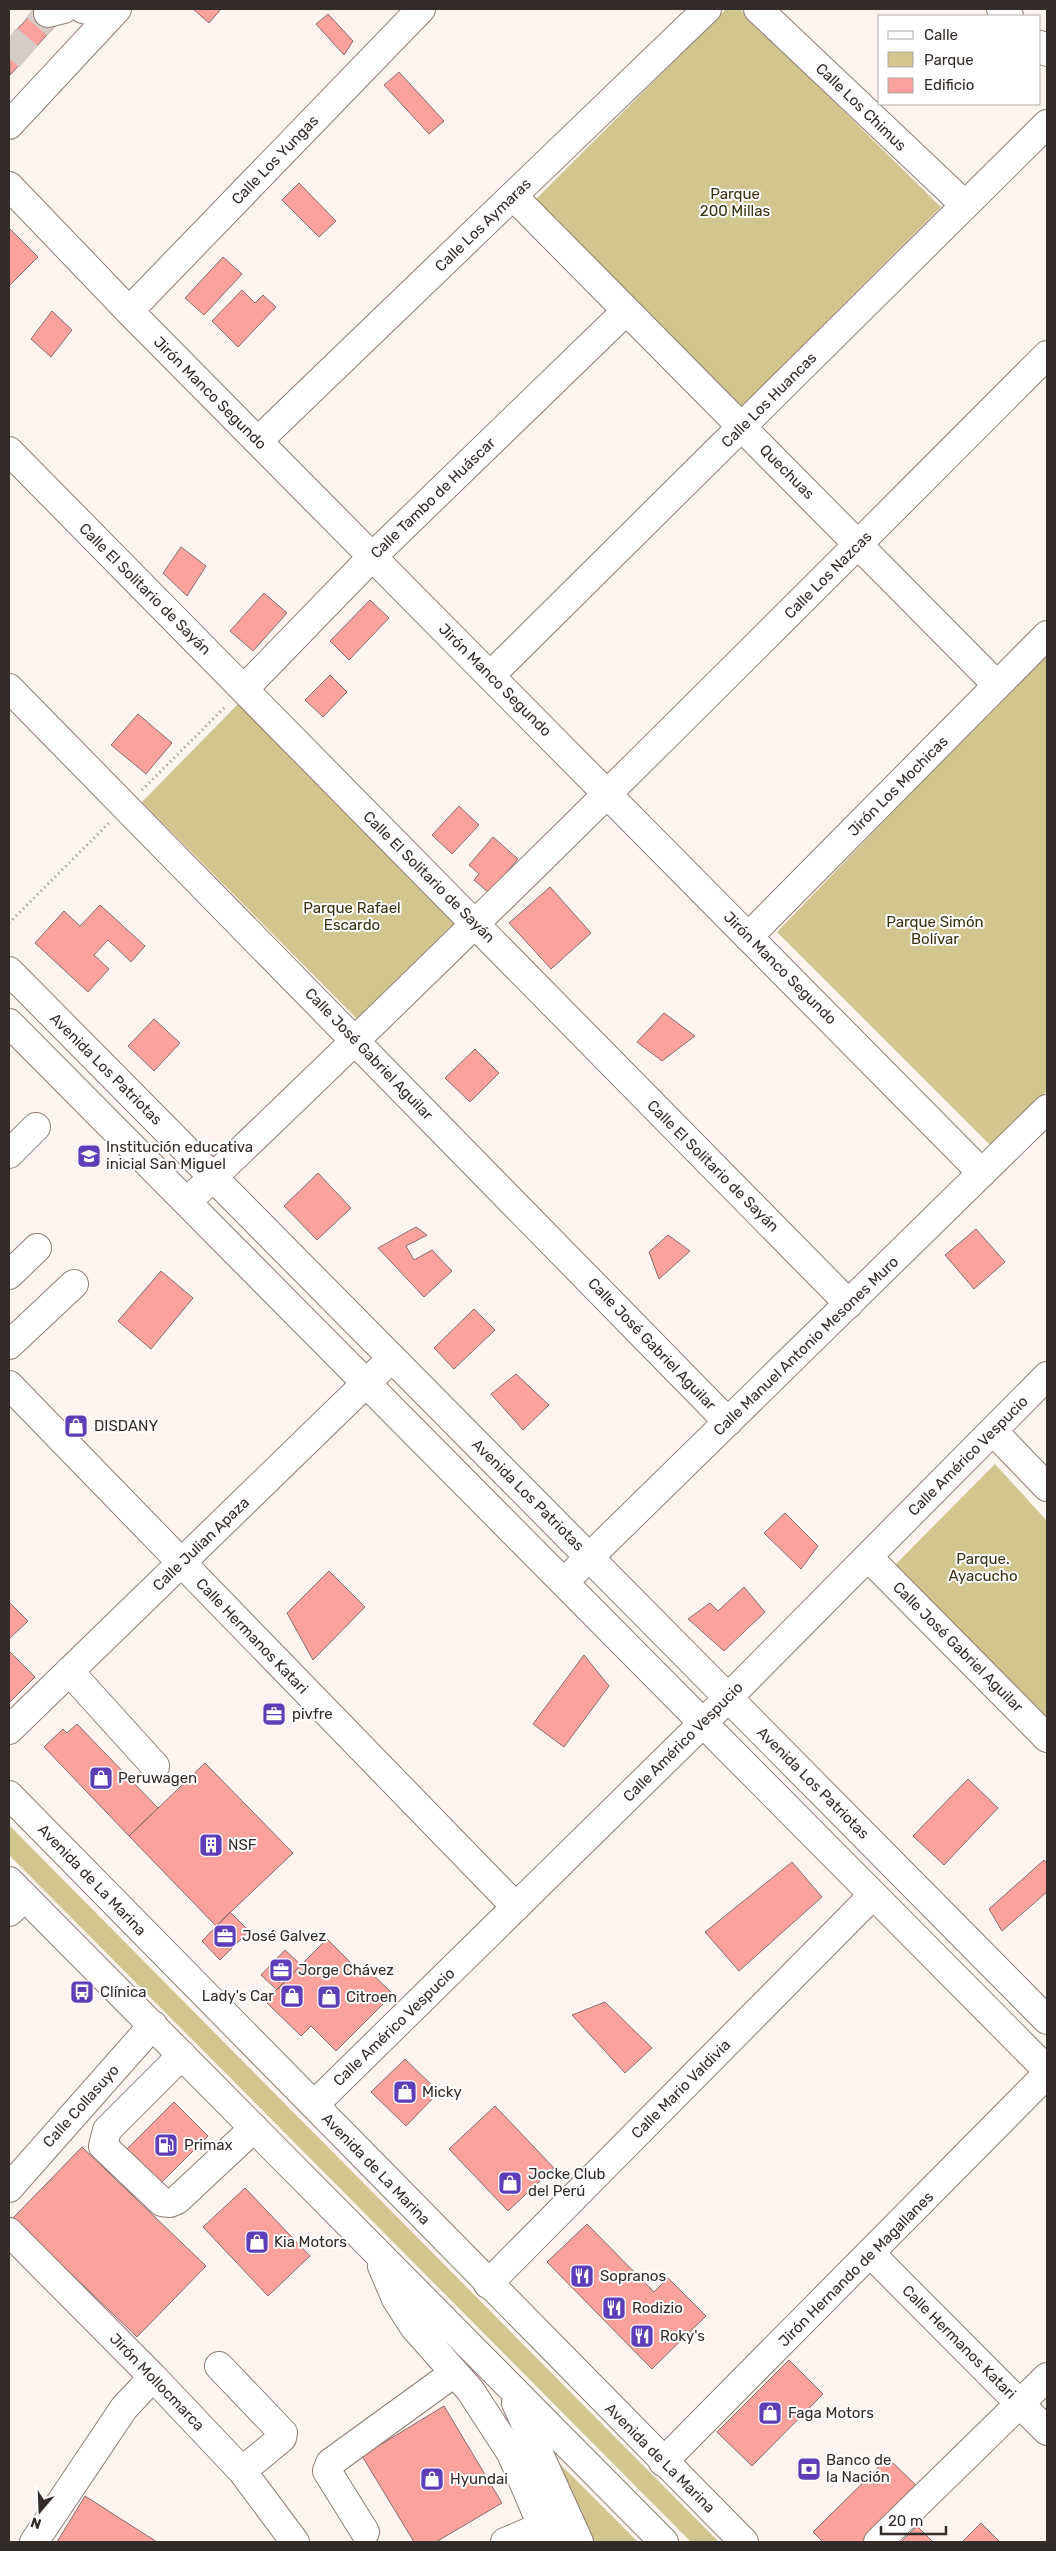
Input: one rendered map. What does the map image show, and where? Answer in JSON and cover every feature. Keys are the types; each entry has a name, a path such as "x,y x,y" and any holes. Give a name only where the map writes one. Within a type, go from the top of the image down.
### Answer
{"street":[{"path":"83,9 113,12"},
{"name":"Calle Los Yungas","path":"129,311 421,9"},
{"name":"Calle Los Aymaras","path":"258,441 707,9"},
{"name":"Calle Los Chimus","path":"758,9 965,205"},
{"path":"9,125 113,12"},
{"name":"Calle Los Huancas","path":"490,676 1047,124"},
{"name":"Jirón Manco Segundo","path":"9,186 129,311 982,1173"},
{"name":"Quechuas","path":"513,196 997,685"},
{"name":"Calle Tambo de Huáscar","path":"244,689 372,557 626,311"},
{"name":"Calle Los Nazcas","path":"356,1042 608,795 1047,355"},
{"name":"Calle El Solitario de Sayán","path":"9,451 849,1304"},
{"name":"Jirón Los Mochicas","path":"748,936 1047,635"},
{"name":"Calle José Gabriel Aguilar","path":"9,688 728,1422"},
{"name":"Avenida Los Patriotas","path":"9,971 1047,2020"},
{"path":"9,1023 1047,2070"},
{"path":"187,1202 356,1042"},
{"name":"Calle Manuel Antonio Mesones Muro","path":"564,1582 1047,1109"},
{"path":"9,1154 36,1127"},
{"path":"9,1275 36,1248"},
{"path":"9,1345 74,1284"},
{"name":"Calle Julian Apaza","path":"9,1730 392,1358"},
{"name":"Calle Américo Vespucio","path":"314,2105 703,1723 1047,1376"},
{"name":"Calle Hermanos Katari","path":"9,1385 516,1908"},
{"path":"993,1431 1047,1488"},
{"name":"Calle José Gabriel Aguilar","path":"868,1557 1047,1738"},
{"path":"69,1672 155,1766"},
{"name":"Avenida de La Marina","path":"9,1795 663,2462 744,2542"},
{"name":"Calle Mario Valdivia","path":"488,2284 873,1895"},
{"path":"14,1896 153,2025 664,2542"},
{"name":"Calle Collasuyo","path":"9,2188 153,2025"},
{"path":"182,2055 107,2130 103,2146 162,2202 170,2203 176,2200 254,2128"},
{"name":"Jirón Hernando de Magallanes","path":"663,2462 872,2254 1047,2074"},
{"name":"Jirón Mollocmarca","path":"9,2232 153,2376 242,2471 295,2542"},
{"path":"377,2253 396,2299 414,2327 470,2390 510,2453 546,2534 506,2542"},
{"name":"Calle Hermanos Katari","path":"872,2254 1047,2431"},
{"path":"219,2366 282,2432 282,2438 242,2471"},
{"path":"365,2532 327,2471 330,2463 454,2373"},
{"path":"34,2542 124,2408 153,2376"},
{"path":"878,2542 1047,2377"},
{"path":"508,2386 580,2542"}],"green space":[{"name":"Parque 200 Millas","path":"726,9 740,9 941,207 741,407 533,202"},
{"name":"Parque Simón Bolívar","path":"1047,652 1047,1091 992,1147 777,932"},
{"name":"Parque Rafael Escardo","path":"238,704 463,930 364,1026 142,802"},
{"name":"Parque. Ayacucho","path":"995,1464 1047,1521 1047,1727 893,1567"},
{"path":"9,1825 719,2542 691,2542 9,1855"},
{"path":"559,2463 638,2542 593,2542"}],"building":[{"path":"36,9 59,22 10,75 9,38"},
{"path":"193,9 221,9 209,23"},
{"path":"328,14 353,41 344,55 316,24"},
{"path":"399,72 444,121 429,134 384,85"},
{"path":"299,183 336,221 319,237 282,200"},
{"path":"9,228 38,257 9,286"},
{"path":"223,257 242,274 204,315 185,298"},
{"path":"242,290 255,303 263,295 276,307 238,347 212,321"},
{"path":"52,311 72,330 51,357 31,339"},
{"path":"181,547 206,566 187,596 163,573"},
{"path":"264,593 287,613 253,651 230,631"},
{"path":"370,600 389,618 349,660 330,641"},
{"path":"330,675 347,692 323,717 305,700"},
{"path":"138,714 172,743 146,774 111,745"},
{"path":"459,806 479,825 452,854 432,835"},
{"path":"493,837 518,859 489,893 474,880 479,874 469,865"},
{"path":"550,887 591,933 551,969 509,923"},
{"path":"100,905 145,946 131,962 108,940 94,955 109,969 88,992 35,943 64,911 80,926"},
{"path":"664,1013 695,1036 662,1061 637,1042"},
{"path":"154,1019 180,1043 154,1071 128,1046"},
{"path":"475,1049 499,1073 470,1102 445,1078"},
{"path":"318,1173 351,1208 317,1240 284,1206"},
{"path":"416,1227 427,1235 406,1246 414,1260 432,1250 452,1271 424,1297 378,1248"},
{"path":"976,1229 1005,1262 974,1289 945,1255"},
{"path":"668,1235 690,1251 659,1279 649,1252"},
{"path":"161,1271 193,1298 151,1349 118,1321"},
{"path":"474,1309 495,1330 454,1369 434,1348"},
{"path":"516,1374 549,1405 523,1430 491,1394"},
{"path":"785,1513 818,1546 801,1569 764,1533"},
{"path":"329,1571 365,1607 313,1660 287,1613"},
{"path":"744,1587 765,1612 724,1651 688,1619 710,1603 718,1611"},
{"path":"9,1602 28,1621 9,1639"},
{"path":"9,1651 35,1677 9,1703"},
{"path":"584,1655 609,1686 564,1747 533,1724"},
{"name":"Peruwagen","path":"77,1724 158,1808 129,1836 44,1747 63,1729 67,1733"},
{"name":"NSF","path":"205,1763 293,1853 216,1926 129,1836"},
{"path":"968,1779 998,1808 944,1865 913,1836"},
{"path":"1044,1860 1047,1864 1047,1892 1002,1931 989,1909"},
{"path":"792,1862 822,1897 739,1971 705,1932"},
{"name":"José Galvez","path":"230,1912 249,1931 220,1960 202,1941"},
{"name":"Citroen","path":"327,1939 365,1977 370,1972 393,1994 336,2051 311,2026 301,2036 265,2001"},
{"name":"Jorge Chávez","path":"285,1950 301,1965 277,1990 261,1975"},
{"path":"605,2002 652,2048 625,2073 572,2015"},
{"name":"Micky","path":"405,2059 439,2092 406,2126 371,2092"},
{"name":"Primax","path":"174,2102 208,2136 157,2187 123,2153"},
{"path":"495,2106 554,2168 508,2211 449,2149"},
{"path":"82,2147 206,2266 137,2337 13,2218"},
{"name":"Kia Motors","path":"245,2188 310,2256 268,2296 203,2227"},
{"path":"587,2224 654,2292 668,2278 706,2316 652,2369 547,2262"},
{"name":"Faga Motors","path":"789,2360 823,2394 752,2466 717,2432"},
{"name":"Hyundai","path":"444,2406 502,2503 436,2542 414,2542 362,2456"},
{"path":"888,2458 923,2492 872,2542 823,2542 813,2532"},
{"path":"85,2496 157,2542 57,2542"},
{"path":"981,2523 1000,2542 962,2542"},
{"path":"917,2526 933,2542 901,2542"}],"tunnel":[{"path":"9,58 48,13"}],"place":[{"name":"Institución educativa inicial San Miguel","path":"89,1156"},
{"name":"DISDANY","path":"76,1426"},
{"name":"pivfre","path":"274,1714"},
{"name":"Peruwagen","path":"101,1778"},
{"name":"NSF","path":"211,1845"},
{"name":"José Galvez","path":"225,1936"},
{"name":"Jorge Chávez","path":"281,1970"},
{"name":"Clínica","path":"82,1992"},
{"name":"Lady's Car","path":"292,1996"},
{"name":"Citroen","path":"329,1997"},
{"name":"Micky","path":"405,2092"},
{"name":"Primax","path":"166,2145"},
{"name":"Jocke Club del Perú","path":"510,2183"},
{"name":"Kia Motors","path":"257,2242"},
{"name":"Sopranos","path":"582,2276"},
{"name":"Rodizio","path":"614,2308"},
{"name":"Roky's","path":"642,2336"},
{"name":"Faga Motors","path":"770,2413"},
{"name":"Banco de la Nación","path":"809,2469"},
{"name":"Hyundai","path":"432,2479"}]}
